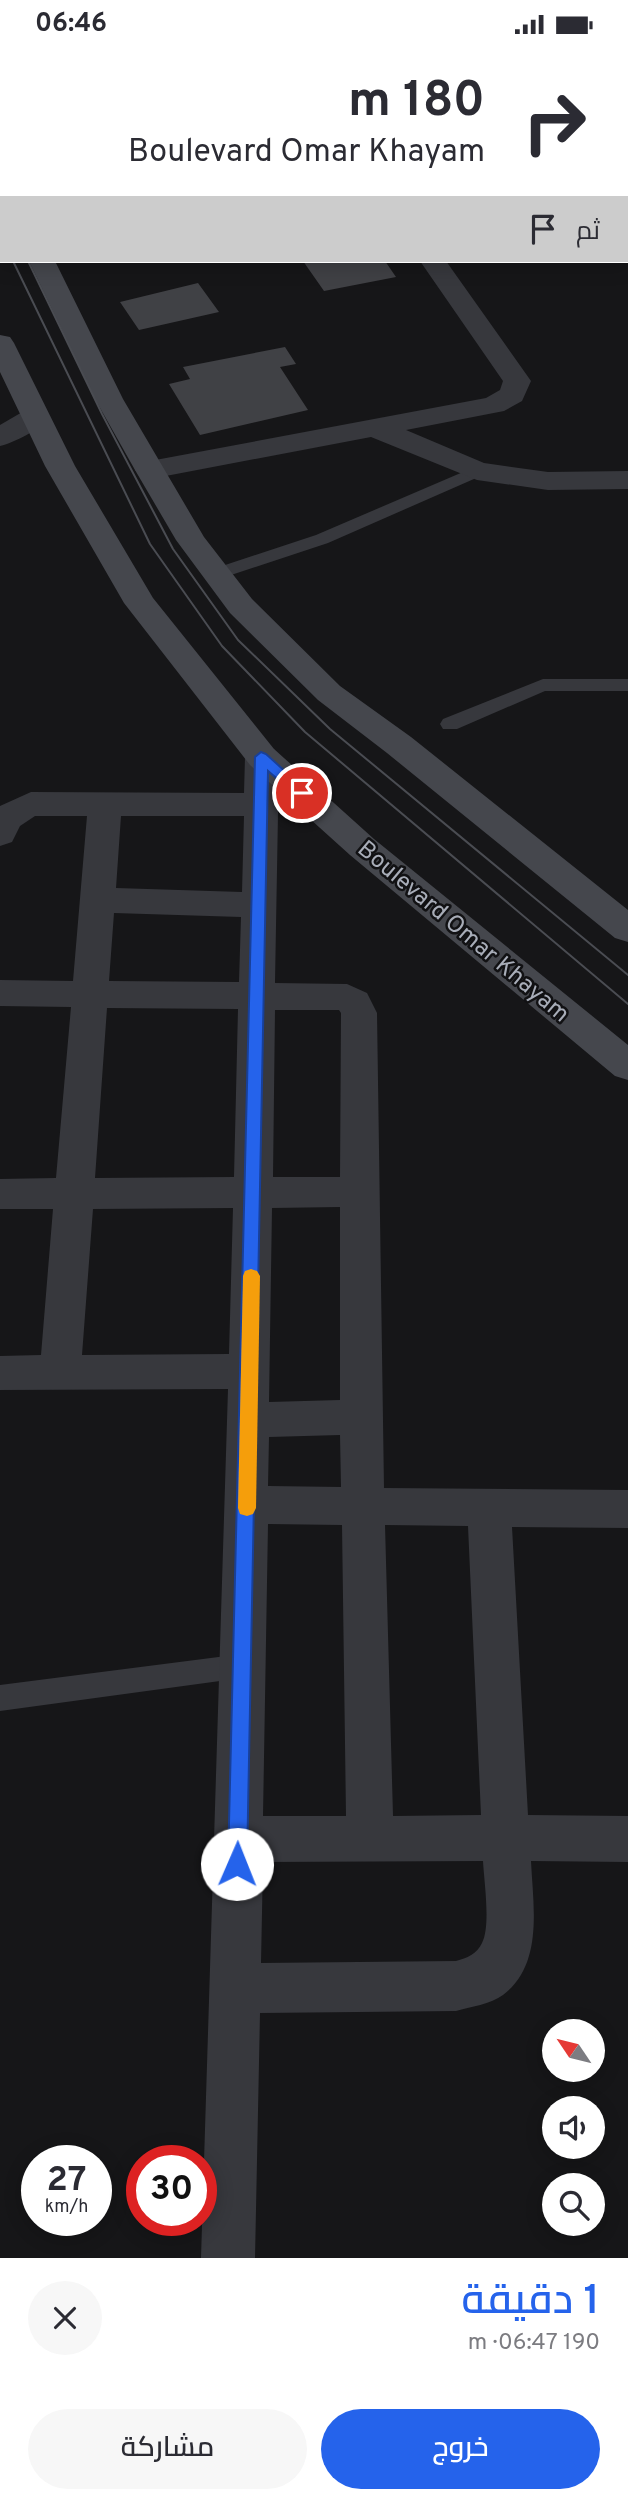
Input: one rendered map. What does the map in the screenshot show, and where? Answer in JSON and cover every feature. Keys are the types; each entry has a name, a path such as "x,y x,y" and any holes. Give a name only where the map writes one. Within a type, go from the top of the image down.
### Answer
{"street":[{"path":"43,263 109,399 191,540 241,606 330,693 628,929"},
{"path":"150,470 494,405 512,395 517,381 434,263"},
{"name":"Boulevard Omar Khayam","path":"0,343 34,417 140,603 261,757 362,847 628,1066"},
{"path":"0,437 34,417"},
{"path":"373,428 477,471 548,481 628,480"},
{"path":"228,2258 249,1420 261,757"},
{"path":"0,834 4,822 16,809 31,804 261,805"},
{"path":"60,1372 104,804"},
{"path":"98,900 258,905"},
{"path":"0,993 347,997 354,1002 359,1013 362,1507 370,1840"},
{"path":"0,1193 359,1192"},
{"path":"0,1373 249,1371"},
{"path":"249,1420 361,1417"},
{"path":"247,1505 628,1509"},
{"path":"236,1987 456,1986 485,1978 505,1955 510,1926 508,1836 489,1506"},
{"path":"238,1839 370,1840 508,1836 628,1839"}],"lane":[{"path":"216,574 322,539 477,471"},
{"path":"450,724 543,685 628,685"},
{"path":"0,1698 242,1666"}],"building":[{"path":"304,263 386,263 396,277 324,291"},
{"path":"198,283 219,312 139,330 120,302"},
{"path":"285,347 296,364 280,367 308,410 200,435 169,384 190,379 183,367"}],"tram line":[{"path":"14,263 150,544 222,646 305,732 628,1004"},
{"path":"29,263 102,414 173,549 238,640 330,729 628,975"}],"slow traffic":[{"path":"247,1508 251,1276"}],"route":[{"path":"237,1864 249,1420 261,757 302,793"}]}
